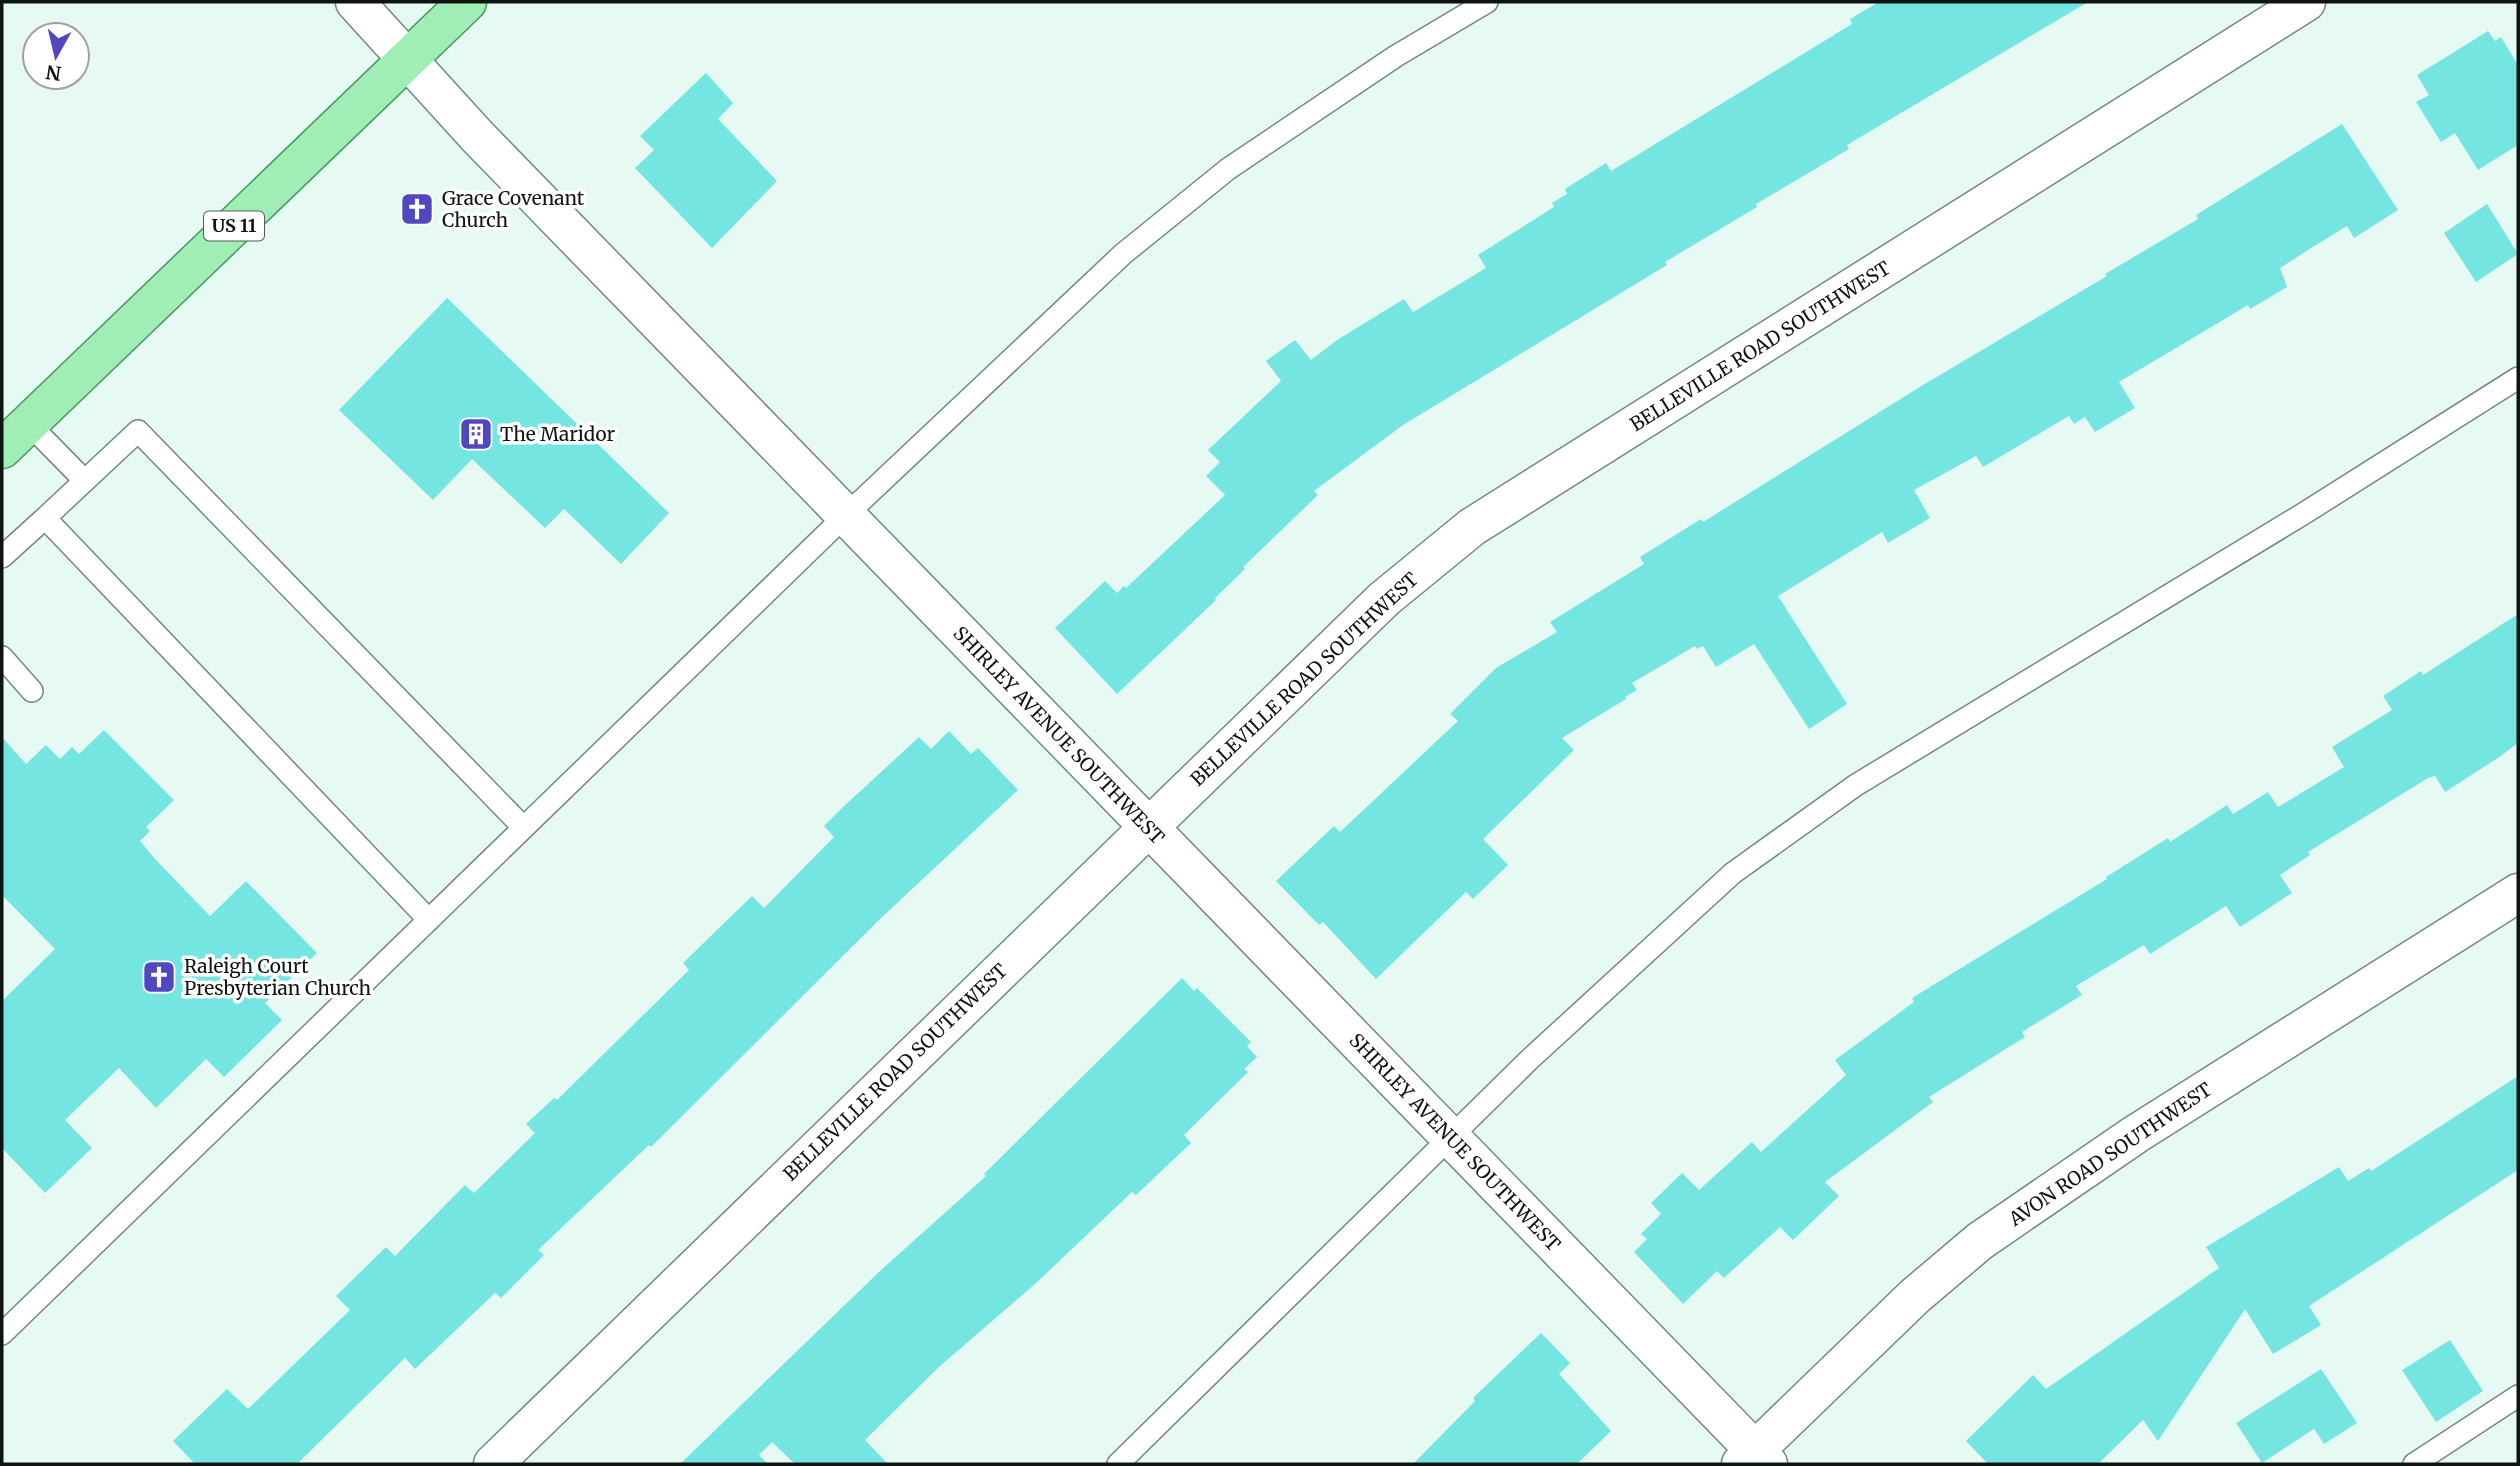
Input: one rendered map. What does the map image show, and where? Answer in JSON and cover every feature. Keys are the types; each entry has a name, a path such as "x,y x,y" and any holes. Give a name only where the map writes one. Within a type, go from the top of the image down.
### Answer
{"main road":[{"name":"US 11","path":"15,437 467,2"}],"street":[{"name":"SHIRLEY AVENUE SOUTHWEST","path":"355,2 477,136 1452,1138 1754,1460"},
{"name":"BELLEVILLE ROAD SOUTHWEST","path":"493,1464 1384,599 1472,527 2306,2"},
{"name":"AVON ROAD SOUTHWEST","path":"1754,1460 1915,1296 1980,1241 2136,1134 2518,893"}],"lane":[{"path":"2,1334 846,515 1123,254 1218,177 1396,56 1487,2"},
{"path":"1118,1464 1530,1059 1733,873 1845,793 2303,514 2518,378"},
{"path":"2,557 83,479 138,431 523,827"},
{"path":"15,437 83,479"},
{"path":"45,518 429,920"},
{"path":"2,657 32,691"},
{"path":"2414,1464 2518,1396"}],"building":[{"path":"1879,2 2088,2 1847,145 1849,149 1665,262 1667,265 1403,425 1314,491 1318,495 1243,567 1245,569 1216,600 1117,694 1055,628 1105,581 1117,593 1124,586 1126,588 1225,495 1206,476 1220,462 1208,450 1281,381 1266,361 1295,340 1311,360 1337,340 1404,299 1413,312 1486,268 1478,255 1554,207 1552,203 1567,194 1565,189 1606,163 1611,171 1852,24 1850,19"},
{"path":"2488,31 2495,41 2501,37 2518,65 2518,145 2478,170 2455,133 2441,142 2416,102 2429,95 2417,75"},
{"path":"706,73 733,103 718,119 777,181 712,248 635,168 654,150 640,136"},
{"path":"2342,124 2398,210 2354,238 2347,226 2316,245 2280,268 2287,287 2250,309 2248,305 2119,382 2135,408 2095,432 2085,417 2074,424 2069,416 1983,467 1976,456 1914,490 1930,518 1888,543 1882,532 1778,596 1847,704 1809,729 1754,644 1716,667 1703,646 1697,649 1695,646 1632,683 1637,690 1625,697 1626,699 1562,738 1574,750 1483,839 1508,865 1473,899 1466,892 1376,979 1323,922 1319,925 1276,881 1334,826 1340,832 1458,721 1450,714 1496,668 1557,632 1550,622 1644,564 1640,557 1701,519 1703,522 1923,385 2107,276 2105,274 2198,219 2196,215"},
{"path":"2487,204 2518,254 2476,282 2444,233"},
{"name":"The Maridor","path":"447,298 669,513 621,564 564,509 545,528 472,459 433,500 339,410"},
{"path":"2518,614 2518,743 2498,758 2445,792 2435,776 2428,778 2308,852 2310,855 2280,875 2292,893 2240,927 2226,906 2150,954 2144,945 2076,986 2082,995 2022,1032 2025,1037 1929,1097 1933,1102 1825,1182 1839,1196 1793,1240 1780,1227 1724,1278 1717,1271 1683,1304 1634,1252 1647,1239 1641,1234 1661,1214 1651,1203 1682,1173 1699,1190 1752,1142 1761,1152 1846,1075 1835,1060 1914,1002 1912,998 2107,879 2106,877 2168,838 2170,842 2227,805 2233,814 2268,792 2278,807 2344,767 2332,747 2392,710 2383,696 2421,671 2423,675"},
{"name":"Raleigh Court Presbyterian Church","path":"104,730 174,800 146,827 150,831 140,841 155,859 210,916 246,881 317,953 265,1003 282,1020 224,1077 206,1059 156,1108 119,1068 65,1120 92,1148 45,1193 2,1148 2,1001 55,949 2,895 2,737 26,764 46,745 60,759 72,747 79,754"},
{"path":"949,731 971,754 978,748 1018,790 880,919 651,1147 649,1145 538,1250 544,1255 501,1298 495,1293 415,1369 405,1358 297,1464 195,1464 173,1441 227,1389 248,1409 350,1310 336,1296 386,1247 395,1256 465,1185 474,1193 535,1133 526,1124 554,1098 557,1100 689,970 683,963 752,896 764,908 834,837 824,826 842,808 919,737 931,749"},
{"path":"1182,978 1194,991 1197,988 1251,1042 1247,1046 1257,1057 1244,1069 1248,1072 1184,1135 1191,1143 1136,1195 1132,1192 1035,1284 940,1366 865,1440 888,1464 795,1464 772,1442 759,1455 768,1464 680,1464 880,1271 986,1176 984,1174"},
{"path":"2518,1076 2518,1170 2309,1306 2321,1325 2273,1354 2245,1309 2158,1441 2143,1420 2098,1464 1988,1464 1966,1441 2033,1375 2046,1389 2219,1268 2206,1247 2339,1167 2348,1181 2369,1168 2371,1171"},
{"path":"1541,1333 1570,1363 1559,1374 1611,1431 1577,1464 1413,1464 1475,1401 1473,1398"},
{"path":"2450,1340 2483,1391 2436,1422 2402,1370"},
{"path":"2321,1369 2357,1423 2324,1444 2314,1429 2262,1463 2236,1423"}],"place":[{"name":"Grace Covenant Church","path":"417,209"},
{"name":"The Maridor","path":"476,434"},
{"name":"Raleigh Court Presbyterian Church","path":"159,977"}]}
